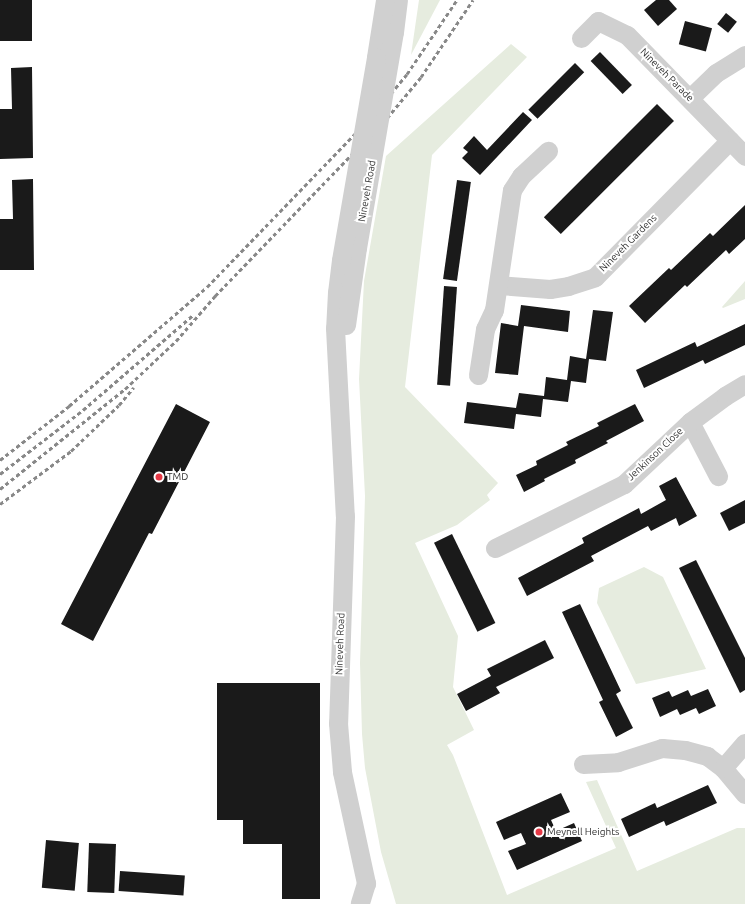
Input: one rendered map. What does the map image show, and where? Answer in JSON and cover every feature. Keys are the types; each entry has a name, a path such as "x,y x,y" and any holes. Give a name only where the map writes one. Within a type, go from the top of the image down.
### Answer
{"street":[{"name":"Nineveh Road","path":"360,904 366,883 342,772 338,723 344,516 335,328 341,260 376,57 384,0"},
{"name":"Nineveh Road","path":"338,382 357,248 394,32 398,0"},
{"name":"Nineveh Parade","path":"581,38 598,21 627,35 745,156"},
{"path":"690,98 716,73 745,56"},
{"name":"Nineveh Gardens","path":"499,285 550,289 568,286 595,276 730,140"},
{"path":"478,375 485,329 494,310 499,285 503,244 512,190 521,176 548,151"},
{"name":"Jenkinson Close","path":"495,548 624,484 690,422 724,396 745,384"},
{"path":"690,422 718,476"},
{"path":"723,768 745,743"},
{"path":"584,764 618,762 662,748 685,750 707,756 723,768 745,794"}],"shaded area":[{"path":"419,0 440,0 411,55"},
{"path":"511,44 527,57 432,155 405,387 498,483 487,495 490,500 457,525 415,543 458,636 453,687 474,730 447,745 453,755 507,895 616,848 586,782 597,780 637,871 737,828 745,828 745,904 396,904 381,852 365,768 362,734 360,663 365,496 359,379 364,281 386,156"},
{"path":"745,281 745,299 723,308 722,307"},
{"path":"644,567 663,577 706,669 636,684 597,603 599,588"}],"building":[{"path":"0,0 32,0 32,41 0,41"},
{"path":"656,0 669,0 677,9 658,26 644,10"},
{"path":"726,13 737,22 728,33 717,24"},
{"path":"685,21 712,28 706,51 679,44"},
{"path":"600,52 632,85 623,94 591,61"},
{"path":"575,63 584,72 538,119 528,110"},
{"path":"32,67 33,158 0,159 0,109 12,109 11,68"},
{"path":"657,104 674,121 561,234 544,217"},
{"path":"523,112 532,120 480,175 462,158 468,152 463,148 474,136 487,150"},
{"path":"33,179 34,270 0,270 0,219 13,219 12,180"},
{"path":"457,180 471,182 457,281 443,279"},
{"path":"745,205 745,239 729,254 726,250 687,287 685,285 645,323 629,306 669,268 671,270 710,233 713,236"},
{"path":"444,286 457,287 450,386 437,385"},
{"path":"521,305 570,311 568,332 524,326 518,375 495,373 501,323 518,326"},
{"path":"593,310 613,312 606,361 589,359 586,383 571,381 568,402 543,399 541,417 516,414 514,429 464,423 467,402 516,408 519,393 544,396 546,377 567,380 570,356 586,359"},
{"path":"745,324 745,345 705,364 703,360 644,388 636,370 695,342 697,347"},
{"name":"TMD","path":"176,404 210,422 152,534 149,533 93,641 61,624"},
{"path":"635,404 644,421 606,441 608,443 575,460 576,463 544,479 545,481 524,492 516,475 537,465 536,461 568,445 566,442 599,426 597,423"},
{"path":"676,477 697,516 679,526 676,518 651,531 648,526 591,556 594,561 527,596 518,578 584,543 582,538 639,508 641,514 666,500 659,486"},
{"path":"745,500 745,523 729,531 720,513"},
{"path":"452,534 495,623 477,632 434,543"},
{"path":"696,560 745,658 745,690 740,693 679,568"},
{"path":"580,604 621,691 616,694 633,728 616,737 599,702 603,700 562,612"},
{"path":"545,640 554,658 496,687 500,693 466,711 457,694 491,676 487,669"},
{"path":"217,683 320,683 320,899 282,899 282,844 243,844 243,820 217,820"},
{"path":"708,689 716,706 699,714 696,708 680,715 677,709 660,717 652,698 669,691 672,697 688,690 691,696"},
{"path":"708,785 717,803 666,826 664,821 629,837 621,819 655,803 657,808"},
{"name":"Meynell Heights","path":"561,793 570,812 551,820 556,831 574,823 582,841 517,870 508,851 526,844 521,833 504,840 496,822"},
{"path":"46,840 79,843 75,891 42,888"},
{"path":"89,843 116,844 114,893 87,892"},
{"path":"120,871 185,876 183,895 119,891"}],"railway":[{"path":"0,460 69,406 207,287 373,115 407,74 457,0"},
{"path":"0,489 125,389 176,341 215,296 387,118 421,77 473,0"},
{"path":"0,474 83,410 193,315"},
{"path":"0,504 71,451 119,405 134,387"}],"place":[{"name":"TMD","path":"159,477"},
{"name":"Meynell Heights","path":"539,832"}]}
